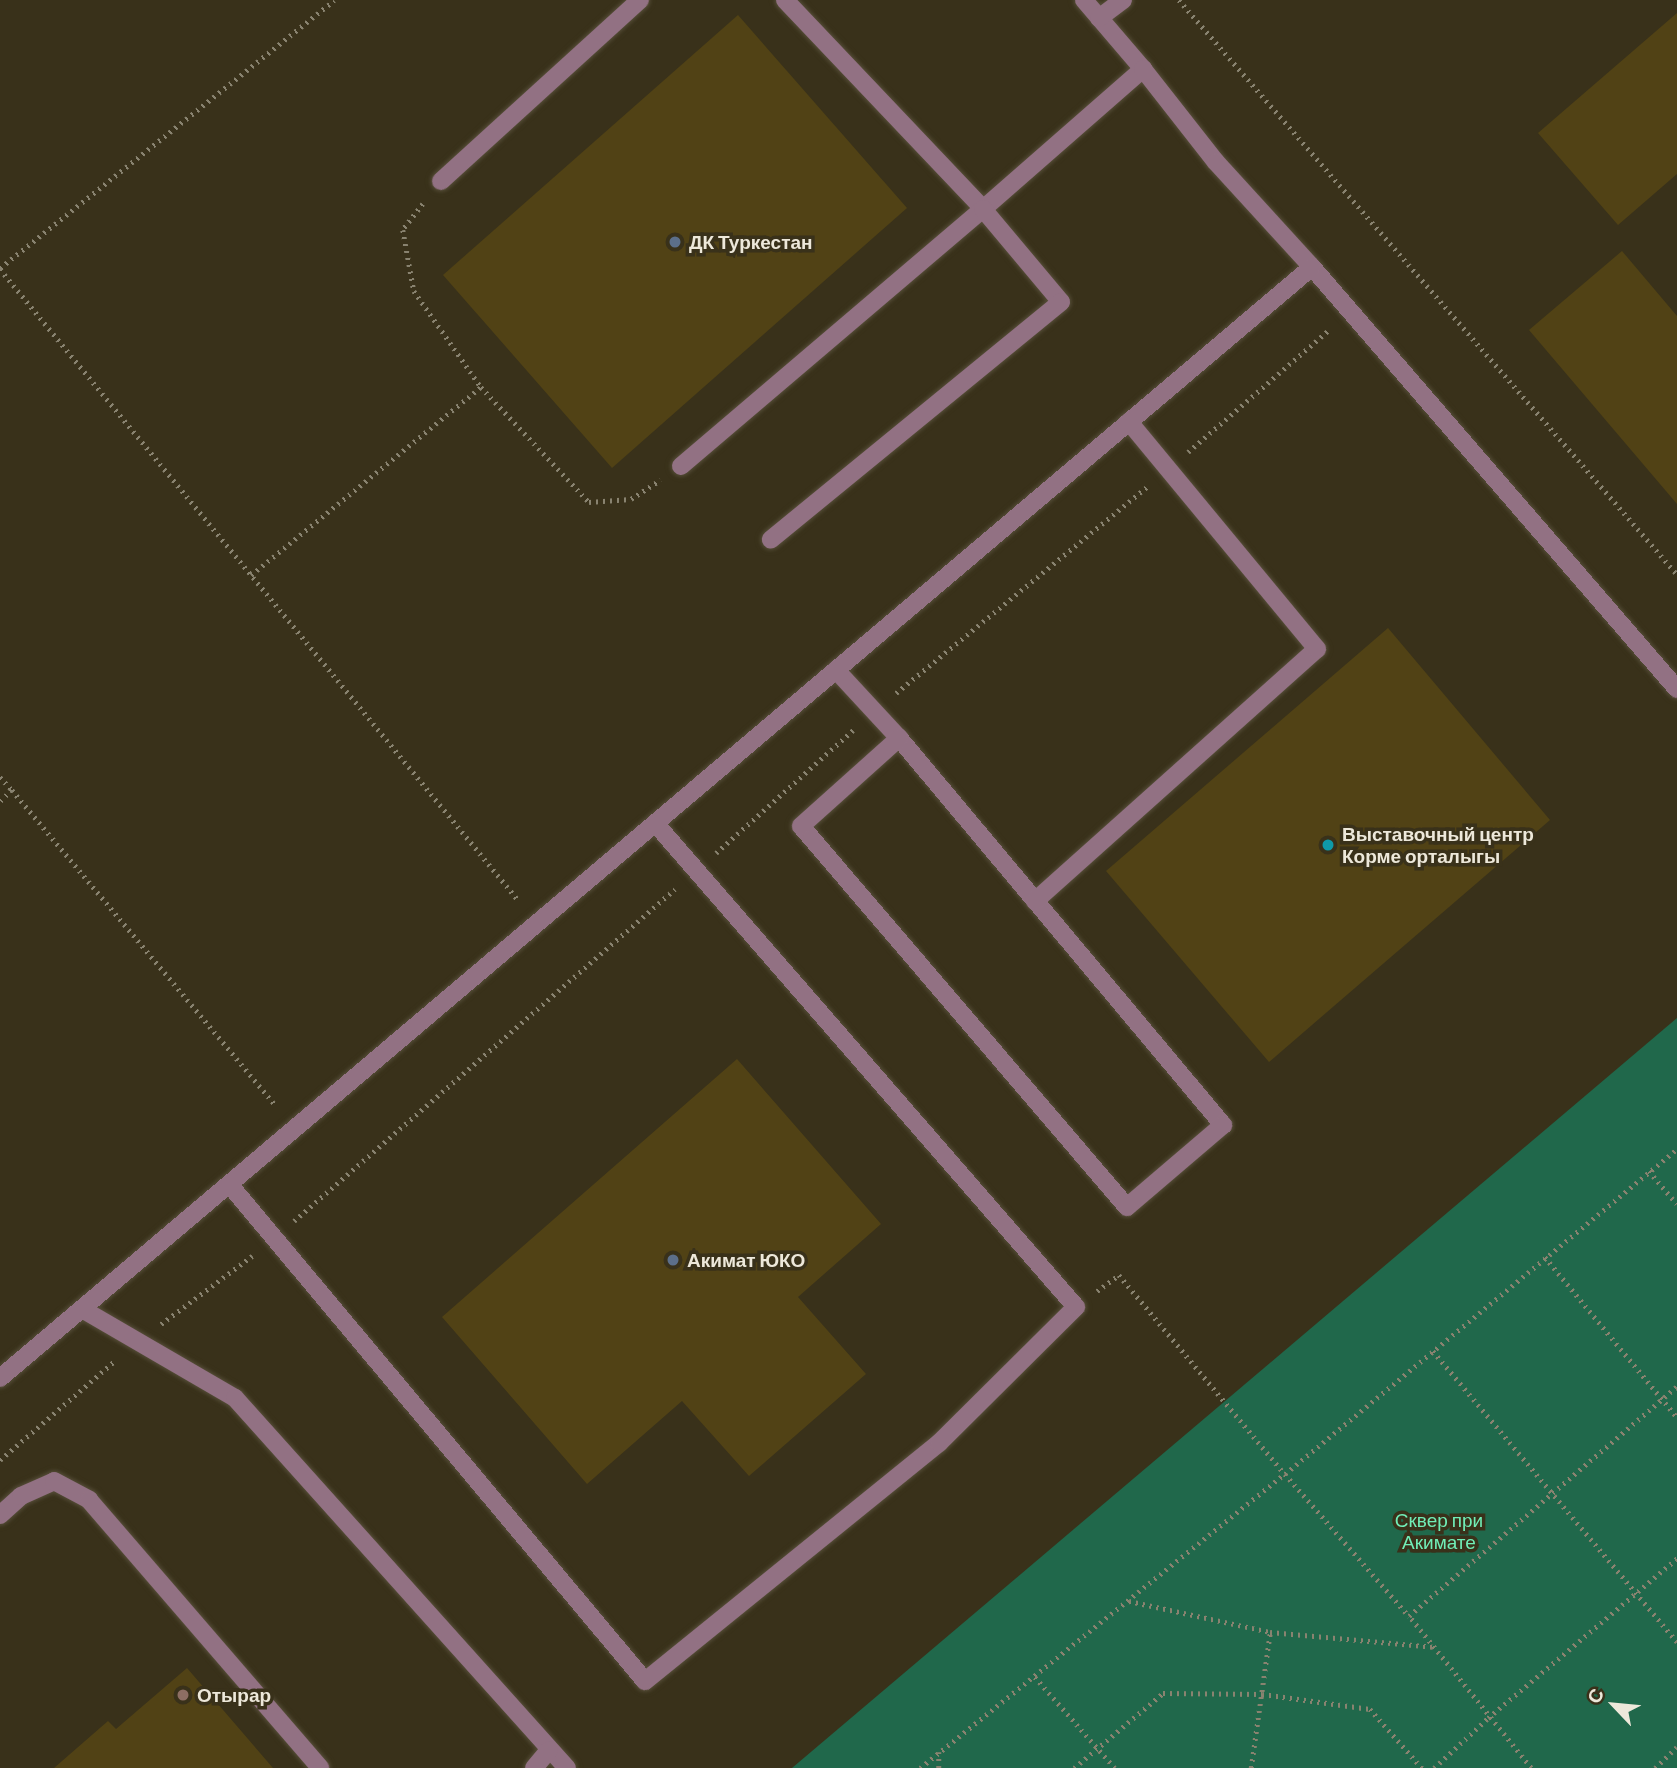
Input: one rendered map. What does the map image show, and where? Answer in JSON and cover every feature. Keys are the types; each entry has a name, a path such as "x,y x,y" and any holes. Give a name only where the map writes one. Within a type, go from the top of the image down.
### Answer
{"street":[{"path":"441,181 640,0"},
{"path":"771,539 1061,302 983,209 785,0"},
{"path":"1084,0 1143,69 1216,162 1312,267 1677,689"},
{"path":"1099,18 1122,0"},
{"path":"681,466 1143,69"},
{"path":"0,1378 1312,267"},
{"path":"1035,901 1317,649 1129,422"},
{"path":"836,670 900,738 1223,1125 1127,1207 801,826 900,738"},
{"path":"229,1184 645,1681 939,1443 1076,1307 656,823"},
{"path":"82,1309 235,1398 567,1768"},
{"path":"0,1516 22,1496 54,1481 89,1500 320,1768"},
{"path":"534,1768 549,1751"}],"path":[{"path":"334,0 0,269 537,923"},
{"path":"1179,0 1677,574"},
{"path":"441,181 403,230 414,291 481,387 589,502 631,499 681,466"},
{"path":"251,575 481,387"},
{"path":"0,777 295,1129"},
{"path":"0,802 12,790"},
{"path":"920,1768 1285,1474 1677,1149"},
{"path":"1648,1171 1677,1204"},
{"path":"1545,1257 1677,1417"},
{"path":"1076,1307 1119,1275 1285,1474 1409,1616 1488,1718 1531,1768"},
{"path":"1433,1351 1677,1642"},
{"path":"1409,1616 1677,1386"},
{"path":"1434,1768 1488,1718 1677,1558"},
{"path":"1128,1601 1270,1632 1435,1648"},
{"path":"1251,1768 1270,1632"},
{"path":"1035,1677 1115,1768"},
{"path":"1074,1768 1096,1746 1163,1693 1262,1694 1370,1709 1422,1768"},
{"path":"1655,1768 1677,1747"},
{"path":"939,1752 939,1768"}],"green space":[{"name":"Сквер при Акимате","path":"1677,1018 1677,1768 792,1768"}],"building":[{"path":"1677,13 1677,174 1618,225 1538,133"},
{"name":"ДК Туркестан","path":"738,15 907,208 612,468 443,275"},
{"path":"1622,251 1677,316 1677,504 1529,330"},
{"name":"Выставочный центр Корме орталыгы","path":"1388,628 1550,820 1269,1062 1106,871"},
{"name":"Акимат ЮКО","path":"737,1059 881,1224 798,1297 866,1374 749,1476 682,1401 587,1484 442,1317"},
{"name":"Отырар","path":"187,1668 273,1768 54,1768 108,1721 116,1729"}],"place":[{"name":"ДК Туркестан","path":"675,242"},
{"name":"Выставочный центр Корме орталыгы","path":"1328,845"},
{"name":"Акимат ЮКО","path":"673,1260"},
{"name":"Отырар","path":"183,1695"}]}
